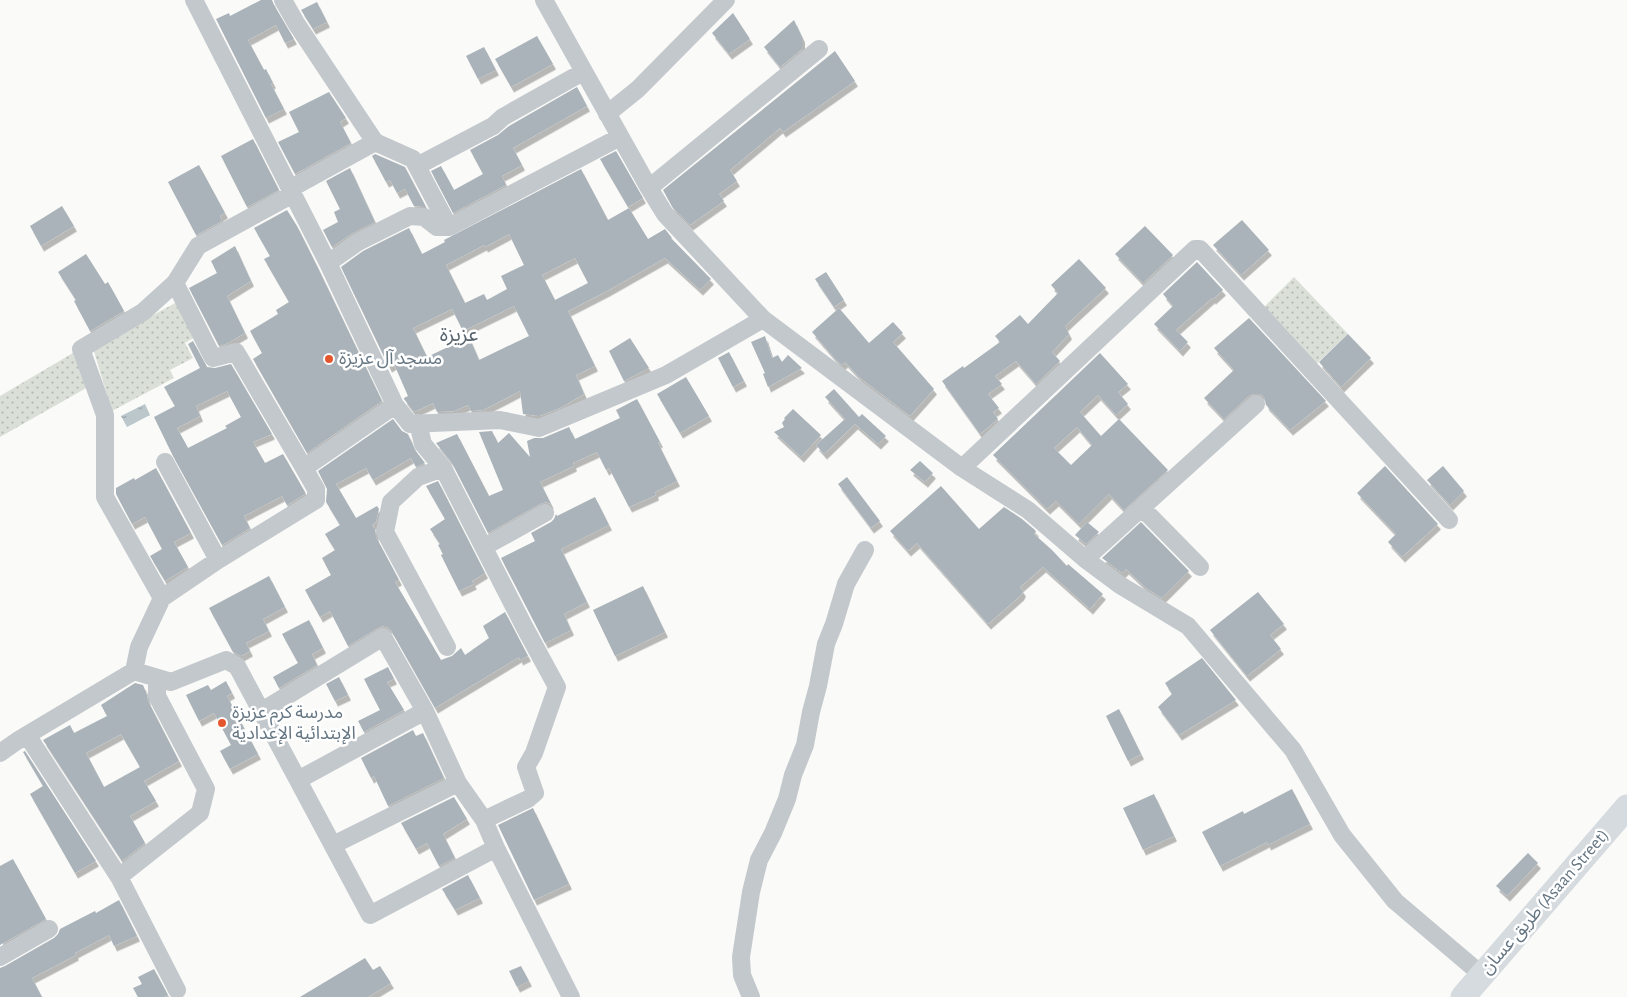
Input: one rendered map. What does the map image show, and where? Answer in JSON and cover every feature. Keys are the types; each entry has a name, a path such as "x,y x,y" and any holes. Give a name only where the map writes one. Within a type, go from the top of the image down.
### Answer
{"street":[{"path":"194,0 328,263 395,405 410,424 500,420 539,428 666,376 763,318"},
{"path":"283,0 296,23 375,142 413,158 449,227"},
{"path":"544,0 665,214 763,318 962,468 1028,510 1085,559 1120,584 1188,626 1293,750 1342,835 1395,901 1482,975"},
{"path":"607,114 638,89 726,0"},
{"path":"649,188 819,49"},
{"path":"417,166 493,126 503,117 583,72"},
{"path":"328,263 358,242 410,216 424,217 437,227 449,227 620,137"},
{"path":"162,598 105,497 105,415 82,349 143,312 175,283 198,246 293,194 295,186 375,142"},
{"path":"962,468 1195,249 1200,250 1449,520"},
{"path":"0,753 134,671 139,647 162,598 218,560 316,500 316,489 236,352 213,358 175,283"},
{"path":"1085,559 1256,404"},
{"path":"304,468 395,405"},
{"path":"418,423 423,444 443,468 557,687 534,753 526,767 535,793 528,799 484,820"},
{"path":"165,462 218,560"},
{"path":"443,468 418,477 391,502 386,532 447,647"},
{"path":"1142,508 1200,567"},
{"path":"484,547 545,513"},
{"path":"751,997 742,975 741,957 751,892 759,860 787,799 793,775 805,745 826,644 846,584 865,550"},
{"path":"262,711 383,637 425,711 458,783 484,820 496,848 571,997"},
{"path":"134,671 171,682 226,660 237,666 370,915 496,848"},
{"path":"119,877 200,813 206,788 157,696 157,678"},
{"path":"298,780 425,711"},
{"path":"27,735 119,877 177,990"},
{"path":"333,845 458,783"},
{"name":"طريق عسان (Asaan Street)","path":"1463,997 1627,807"},
{"path":"0,956 49,930"}],"shaded area":[{"path":"1294,277 1348,334 1314,366 1262,309"},
{"path":"177,302 195,337 185,343 193,358 170,370 174,378 112,411 93,348"},
{"path":"73,353 88,387 0,437 0,396"}],"water":[{"path":"145,404 150,415 127,427 121,416"}],"building":[{"path":"261,0 272,0 294,39 285,43 276,25 248,40 264,70 266,69 273,83 271,84 284,109 266,118 216,19 229,13 230,16"},
{"path":"317,2 327,22 313,29 301,10"},
{"path":"733,13 750,39 729,54 712,33"},
{"path":"794,20 802,37 802,49 780,67 764,47"},
{"path":"537,36 553,64 511,87 495,59"},
{"path":"484,47 496,70 478,79 466,56"},
{"path":"835,51 855,81 783,132 780,128 730,170 737,181 719,194 724,201 690,225 673,208 663,190"},
{"path":"577,87 587,106 513,148 522,165 502,176 506,185 453,213 431,171 441,166 454,190 483,174 470,150"},
{"path":"329,92 346,118 340,122 351,143 295,174 278,142 299,132 289,112"},
{"path":"253,139 279,190 247,207 221,156"},
{"path":"616,151 643,198 628,207 600,159"},
{"path":"375,154 405,167 426,207 414,206 405,189 397,193 390,180 386,182 372,156"},
{"path":"199,165 225,213 220,216 222,221 196,235 168,182"},
{"path":"350,168 375,222 353,233 332,247 323,230 338,222 334,212 340,209 326,181"},
{"path":"581,169 608,220 629,208 648,239 665,229 671,238 711,279 700,290 665,258 568,311 595,366 576,375 584,394 560,408 539,416 523,414 520,391 483,410 471,411 468,405 454,411 437,412 433,403 414,412 404,399 408,396 394,364 389,367 341,267 363,251 409,228 422,254 445,242 444,240","holes":["509,234 524,265 501,276 507,289 487,300 484,294 465,303 446,265","575,258 588,283 555,300 542,275","514,306 529,336 479,360 469,337 427,357 413,328 452,309 463,331"]},
{"path":"62,206 74,226 41,246 30,226"},
{"path":"287,210 318,268 382,401 307,453 253,359 262,353 250,331 278,314 276,310 289,302 264,259 270,256 254,228"},
{"path":"1242,220 1269,250 1241,275 1213,245"},
{"path":"1145,226 1173,255 1143,283 1115,254"},
{"path":"235,246 251,281 227,296 245,333 219,346 189,288 217,273 211,261"},
{"path":"86,254 105,284 108,282 124,311 90,331 74,301 76,300 58,272"},
{"path":"1079,259 1106,288 1065,326 1069,334 1052,352 1060,361 1036,384 1016,361 995,376 1002,384 988,394 999,408 993,412 998,419 980,434 942,381 1000,342 995,336 1020,315 1028,324 1058,293 1051,285"},
{"path":"1197,262 1223,290 1176,330 1188,342 1180,351 1154,324 1173,306 1163,294"},
{"path":"826,272 844,300 834,307 815,279"},
{"path":"839,308 869,343 893,322 903,333 893,342 934,389 910,416 859,377 845,362 842,365 837,361 812,332"},
{"path":"1249,318 1326,401 1290,430 1266,405 1264,397 1260,394 1249,396 1224,419 1204,398 1234,370 1214,348"},
{"path":"1348,334 1371,358 1341,387 1319,362"},
{"path":"765,336 772,358 778,355 782,362 788,355 802,368 768,387 763,374 765,373 751,342"},
{"path":"630,338 649,368 624,381 609,351"},
{"path":"193,341 207,367 215,368 231,364 272,434 253,442 265,463 283,454 305,492 305,494 287,505 282,496 244,516 250,528 222,545 173,456 154,417 175,406 164,387 200,368 188,344","holes":["227,391 241,417 225,426 227,428 188,448 177,428 200,416 196,406"]},
{"path":"729,352 744,381 733,387 718,358"},
{"path":"1100,353 1128,384 1118,392 1128,404 1116,415 1098,395 1080,412 1101,436 1119,419 1168,470 1124,510 1109,494 1079,524 1056,501 1047,509 993,455","holes":["1077,427 1092,445 1071,465 1054,448"]},
{"path":"686,377 709,416 680,433 657,394"},
{"path":"834,389 859,417 862,414 886,436 878,444 855,424 824,454 816,445 845,419 825,397"},
{"path":"637,399 660,442 658,443 677,481 655,492 656,495 629,507 609,468 606,470 597,452 573,463 574,466 540,482 551,504 546,502 540,504 488,533 452,463 436,443 457,434 489,496 503,490 479,432 492,431 498,443 509,433 530,457 527,441 534,438 543,438 569,427 575,439 620,418 616,410"},
{"path":"793,409 821,435 801,457 774,432 784,427 782,423 784,418"},
{"path":"393,419 402,431 408,434 415,450 425,463 416,467 411,458 373,480 366,468 336,484 356,518 377,506 379,509 376,522 372,525 375,529 376,537 399,580 395,582 441,660 452,656 461,648 465,655 489,638 483,626 505,612 528,656 520,660 519,657 435,708 389,628 383,626 378,628 348,646 330,611 320,617 305,590 331,575 322,558 335,550 325,534 340,525 326,502 327,489 318,471"},
{"path":"920,461 933,473 925,482 910,470"},
{"path":"1385,466 1438,524 1402,557 1388,542 1396,534 1357,493"},
{"path":"1443,466 1464,491 1450,505 1427,480"},
{"path":"156,468 191,533 174,542 188,567 165,581 150,556 162,549 145,517 132,524 116,494 116,488"},
{"path":"847,477 880,521 871,528 838,484"},
{"path":"438,481 485,573 472,581 474,584 459,591 441,555 443,554 438,545 440,544 430,529 445,519 426,486"},
{"path":"941,486 979,529 1004,507 1022,519 1035,530 1034,534 1067,566 1068,564 1103,594 1090,609 1043,567 1020,587 1023,591 1021,595 988,624 917,543 908,551 890,531"},
{"path":"595,497 609,525 561,549 587,602 564,614 571,630 545,643 501,558 535,541 531,533 551,522 556,514 557,516"},
{"path":"1087,522 1099,532 1086,544 1075,535"},
{"path":"1141,522 1189,571 1162,598 1146,588 1126,569 1122,573 1102,558"},
{"path":"269,576 285,607 263,619 269,631 246,643 250,651 241,656 233,652 209,608"},
{"path":"643,586 665,632 615,656 593,610"},
{"path":"1258,592 1284,624 1270,635 1281,649 1247,676 1210,630"},
{"path":"309,620 323,648 312,654 317,665 279,688 273,677 298,663 282,634"},
{"path":"1202,658 1236,700 1179,735 1158,707 1172,694 1165,683"},
{"path":"388,667 394,679 387,682 404,710 364,732 358,721 380,710 364,679"},
{"path":"339,677 348,695 335,701 326,684"},
{"path":"226,681 232,693 227,696 258,754 230,769 220,751 231,745 214,713 199,721 186,695 208,685 211,690"},
{"path":"135,683 143,685 148,701 179,761 144,781 156,801 130,816 145,843 122,861 43,740 70,725 74,733 107,716 101,705","holes":["121,734 140,767 104,787 86,753"]},
{"path":"1119,709 1141,754 1128,761 1106,716"},
{"path":"413,730 416,736 423,733 444,778 388,806 374,776 371,778 361,758"},
{"path":"25,751 96,861 75,873 30,794 43,786 23,752"},
{"path":"1292,789 1310,824 1268,845 1267,842 1220,866 1202,832 1243,811 1244,814"},
{"path":"1154,794 1174,836 1143,850 1123,808"},
{"path":"454,797 467,819 443,834 455,858 439,866 427,843 416,849 401,823"},
{"path":"533,808 569,884 534,900 498,825"},
{"path":"1528,853 1538,863 1507,896 1496,886"},
{"path":"13,859 46,919 0,945 0,866"},
{"path":"468,875 480,898 455,910 442,889"},
{"path":"119,900 137,936 114,946 109,935 32,978 42,997 0,997 0,968 54,938 60,929 95,911 96,913"},
{"path":"365,958 373,970 380,966 391,983 368,997 300,997"},
{"path":"521,966 529,981 517,987 509,971"},
{"path":"154,969 168,995 164,997 138,997 133,988 142,984 138,977"}],"place":[{"name":"مسجد آل عزيزة","path":"329,359"},
{"name":"مدرسة كرم عزيزة الإبتدائية الإعدادية","path":"222,723"}],"district":[{"name":"عزيزة","path":"459,335"}]}
